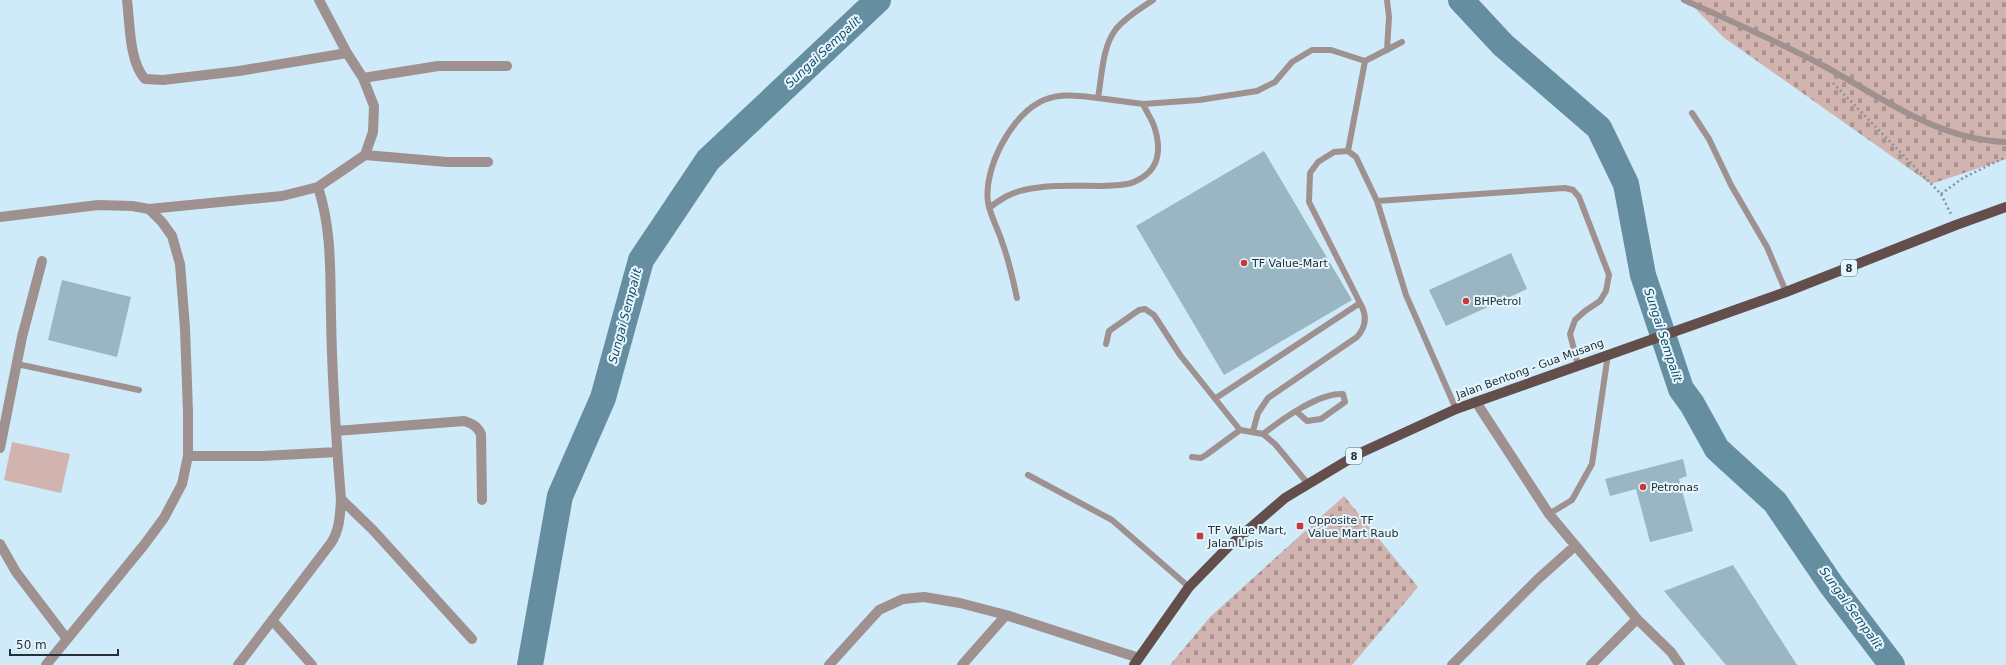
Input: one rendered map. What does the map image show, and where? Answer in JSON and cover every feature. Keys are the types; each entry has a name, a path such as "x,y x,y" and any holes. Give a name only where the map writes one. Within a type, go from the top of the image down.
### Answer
{"main road":[{"name":"Jalan Bentong - Gua Musang","path":"1136,661 1189,587 1228,547 1285,498 1310,485 1358,454 1456,408 1786,292 1956,225 2006,208"}],"street":[{"path":"127,0 135,62 140,73 145,79 163,80 239,71 347,54"},
{"path":"0,217 98,205 132,206 149,209 282,196 318,187 365,155 373,132 374,106 363,78 347,54 319,0"},
{"path":"363,78 438,66 507,66"},
{"path":"365,155 447,162 488,162"},
{"path":"238,665 335,536 340,519 341,499 337,452 331,317 331,262 325,209 318,187"},
{"path":"46,665 164,518 182,484 188,456 188,377 180,264 172,236 162,222 149,209"},
{"path":"0,448 17,364 42,261"},
{"path":"1476,402 1549,514 1637,619 1671,652 1680,665"},
{"path":"336,431 464,421 472,423 478,427 481,434 483,478 482,500"},
{"path":"188,456 263,456 337,452"},
{"path":"341,499 373,530 472,639"},
{"path":"0,544 16,572 68,639"},
{"path":"1452,665 1538,579 1575,546"},
{"path":"829,665 879,610 903,599 924,597 960,603 1006,615 1136,661"},
{"path":"962,665 1006,615"},
{"path":"1591,665 1637,619"},
{"path":"272,620 312,665"}],"lane":[{"path":"1098,98 1104,60 1115,30 1152,0"},
{"path":"1387,0 1390,17 1387,50"},
{"path":"1684,0 1729,20 1823,66 1913,117 1953,134 1983,141 2006,142"},
{"path":"1018,298 1003,243 989,208 988,190 991,171 1002,144 1019,118 1028,109 1044,100 1067,95 1144,104 1199,100 1256,91 1276,82 1292,62 1312,50 1330,50 1365,61 1402,42"},
{"path":"1348,152 1365,61"},
{"path":"989,208 1010,193 1026,189 1046,186 1118,185 1133,183 1150,173 1157,160 1159,146 1155,128 1144,104"},
{"path":"1692,113 1709,139 1731,185 1768,247 1786,292"},
{"path":"1253,431 1258,413 1268,398 1357,337 1363,331 1365,326 1365,318 1360,303 1309,202 1310,173 1318,162 1334,152 1348,152 1356,157 1378,201 1406,296 1456,408"},
{"path":"1378,201 1565,188 1573,190 1579,197 1609,276 1606,291 1600,301 1585,310 1575,320 1570,334 1578,365"},
{"path":"1216,398 1360,303"},
{"path":"1106,344 1106,336 1109,331 1125,319 1139,310 1145,309 1151,312 1180,355 1216,398 1240,430"},
{"path":"1549,514 1572,500 1592,464 1608,354"},
{"path":"17,364 139,390"},
{"path":"1263,434 1296,411 1334,393 1342,394 1345,402 1321,418 1307,421 1296,411"},
{"path":"1192,457 1201,458 1240,430 1253,431 1263,434 1275,444 1310,485"},
{"path":"1028,475 1112,520 1189,587"}],"path":[{"path":"1831,81 1941,194 1956,225"},
{"path":"1941,194 1963,178 2006,157"}],"green space":[{"path":"1687,0 2006,0 2006,159 1931,184 1723,37"},
{"path":"12,442 70,454 61,493 4,480"},
{"path":"1344,496 1418,587 1352,665 1170,665 1210,617"}],"building":[{"name":"TF Value-Mart","path":"1264,151 1352,300 1224,375 1136,226"},
{"path":"1511,253 1527,289 1446,326 1429,290"},
{"path":"62,280 131,297 117,357 48,340"},
{"path":"1683,459 1687,476 1679,479 1693,531 1650,542 1636,489 1610,496 1605,479"},
{"path":"1733,565 1797,665 1726,665 1664,591"}],"waterway":[{"name":"Sungai Sempalit","path":"530,665 560,496 603,398 641,260 708,160 878,0"},
{"name":"Sungai Sempalit","path":"1461,0 1503,45 1599,128 1626,184 1643,275 1681,389 1692,404 1717,449 1775,502 1832,586 1892,665"}],"place":[{"name":"TF Value-Mart","path":"1244,263"},
{"name":"BHPetrol","path":"1466,301"},
{"name":"Petronas","path":"1643,487"},
{"name":"Opposite TF Value Mart Raub","path":"1300,526"},
{"name":"TF Value Mart, Jalan Lipis","path":"1200,536"}]}
